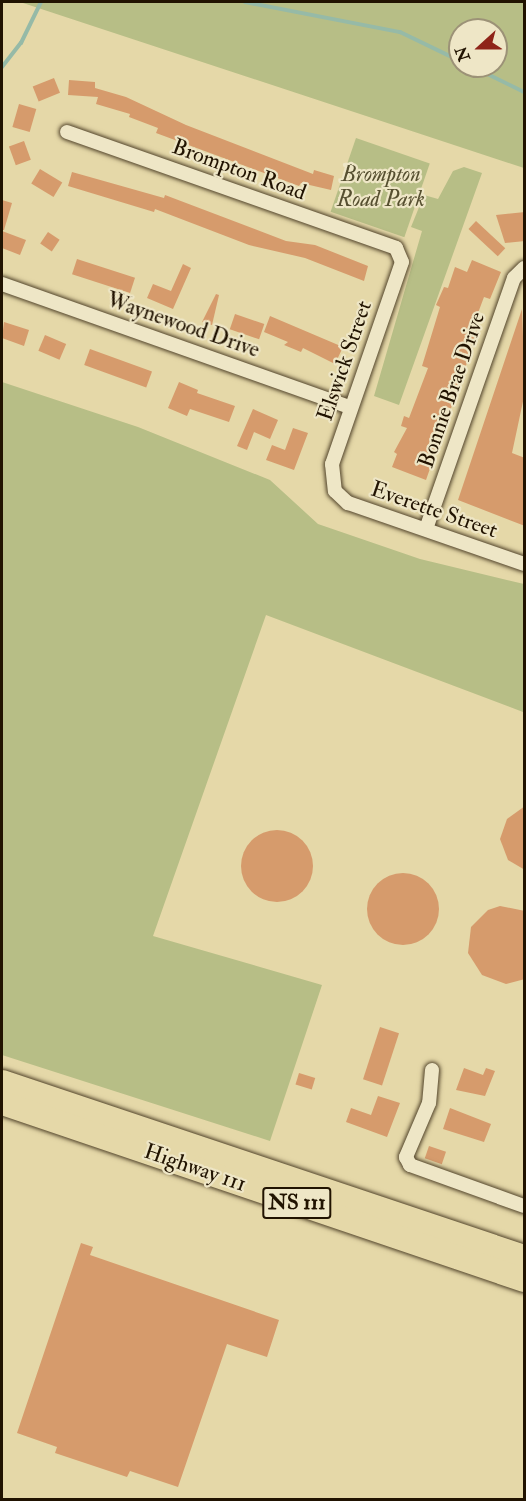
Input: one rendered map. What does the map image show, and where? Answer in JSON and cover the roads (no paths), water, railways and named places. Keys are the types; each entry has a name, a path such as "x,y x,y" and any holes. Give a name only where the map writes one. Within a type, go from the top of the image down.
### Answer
{"highway":[{"path":"2,1073 212,1152"},
{"name":"Highway 111","path":"2,1082 525,1257"},
{"name":"Highway 111","path":"2,1103 525,1280"},
{"path":"2,1108 43,1124 70,1126"}],"street":[{"name":"Brompton Road","path":"67,132 396,248"},
{"name":"Elswick Street","path":"335,490 332,464 402,262 396,248"},
{"name":"Bonnie Brae Drive","path":"426,529 514,278 525,268"},
{"name":"Waynewood Drive","path":"2,284 350,407"},
{"name":"Everette Street","path":"335,490 348,503 525,564"},
{"path":"432,1070 429,1103 406,1157 410,1165 525,1206"}],"waterway":[{"path":"2,67 21,43 41,2"},
{"path":"245,2 400,32 448,55"},
{"path":"495,78 524,92"}],"park label":[{"name":"Brompton Road Park","path":"381,186"}]}
